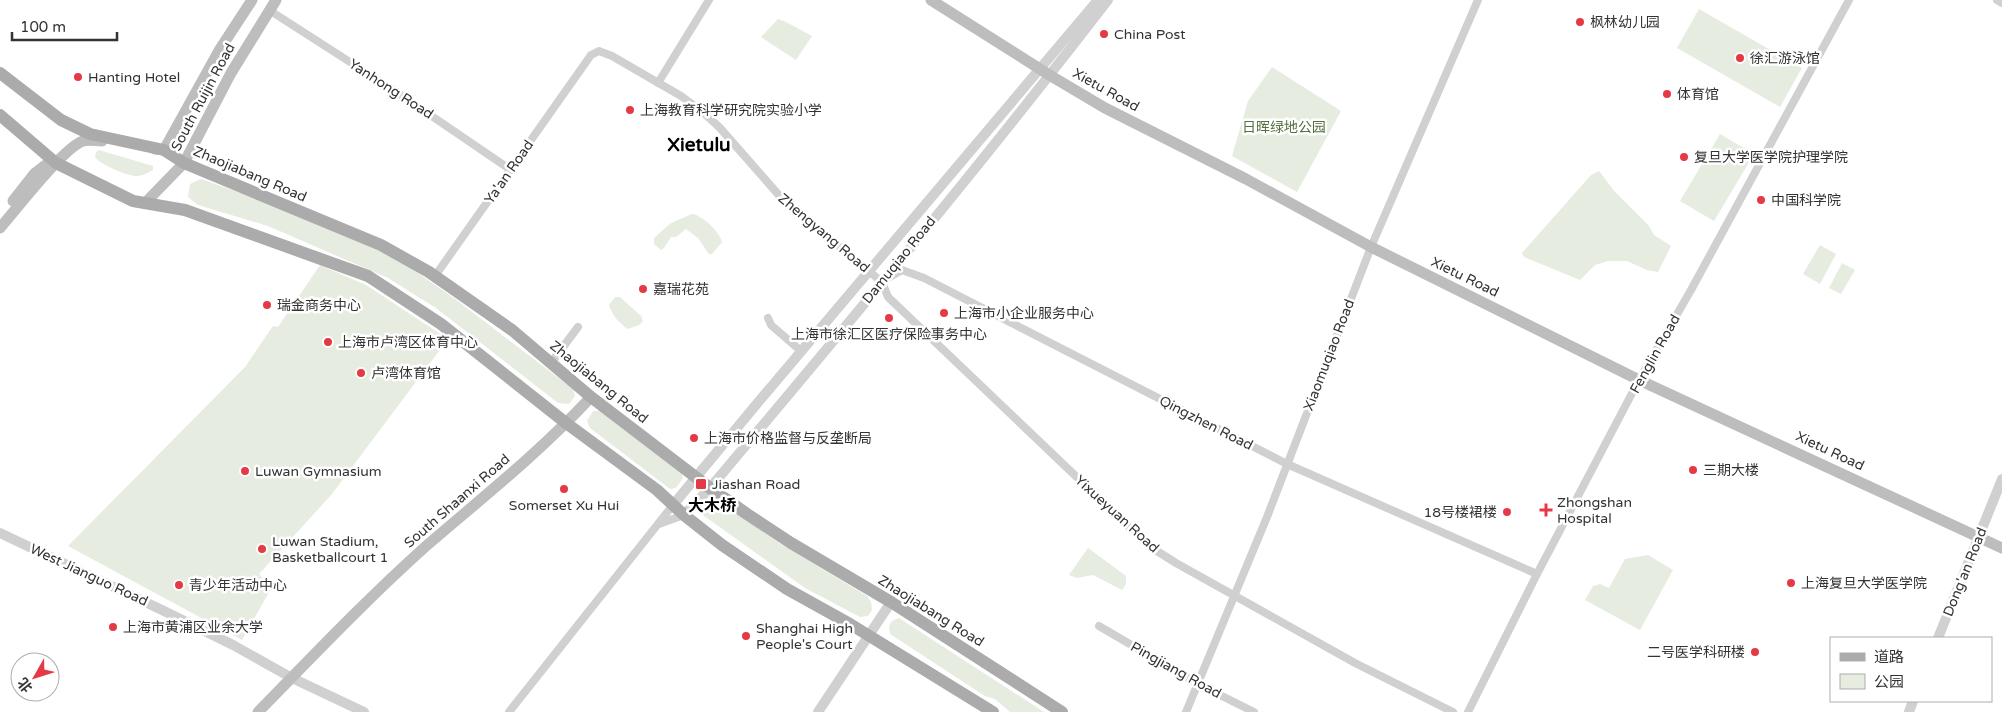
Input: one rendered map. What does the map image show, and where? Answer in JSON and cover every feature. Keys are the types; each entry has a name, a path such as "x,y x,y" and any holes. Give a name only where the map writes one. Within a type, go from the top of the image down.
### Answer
{"main road":[{"name":"South Ruijin Road","path":"164,150 220,50 252,0"},
{"name":"South Ruijin Road","path":"146,202 184,163 231,73 276,0"},
{"name":"Xietu Road","path":"931,0 1105,108 1246,179 1371,247 1640,380 2002,548"},
{"name":"Zhaojiabang Road","path":"0,73 61,120 90,134 164,150 184,163 381,246 435,276 512,330 591,396 710,488 791,543 891,602 1062,712"},
{"path":"0,115 54,161 133,201 185,210 368,276 442,324 566,423 657,490 673,506 722,545 787,589 869,636 993,712"},
{"path":"0,218 35,173 82,141 92,140 164,150"},
{"path":"0,228 54,161"},
{"name":"South Shaanxi Road","path":"258,712 369,599 425,547 545,445 591,396"}],"street":[{"path":"658,83 709,0"},
{"name":"Damuqiao Road","path":"673,506 868,270 1098,0"},
{"name":"Damuqiao Road","path":"684,515 710,488 882,282 1051,76 1108,0"},
{"name":"Xiaomuqiao Road","path":"1186,712 1235,596 1371,247 1478,0"},
{"name":"Fenglin Road","path":"1468,712 1537,574 1640,380 1849,0"},
{"path":"1996,0 2002,3"},
{"name":"Yanhong Road","path":"269,10 384,84 511,170"},
{"name":"Zhengyang Road","path":"582,66 591,55 599,51 612,56 681,96 720,128 784,201 882,282"},
{"name":"Ya'an Road","path":"435,276 582,66"},
{"name":"Qingzhen Road","path":"882,282 902,270 924,278 1287,464 1537,574"},
{"name":"Yixueyuan Road","path":"882,282 888,297 1149,546 1176,564 1355,663 1453,712"},
{"path":"768,318 771,325 801,351"},
{"path":"551,363 578,327"},
{"name":"Dong'an Road","path":"1938,637 2002,479"},
{"path":"509,712 673,506"},
{"path":"659,524 684,515"},
{"name":"West Jianguo Road","path":"0,533 228,642 292,678 364,712"},
{"path":"818,712 891,602"},
{"name":"Pingjiang Road","path":"1099,626 1198,684 1254,712"}],"green space":[{"name":"徐汇游泳馆","path":"1699,9 1802,68 1780,107 1677,48"},
{"path":"778,19 812,36 796,60 761,37"},
{"name":"日晖绿地公园","path":"1272,67 1341,111 1297,192 1232,156 1248,101"},
{"path":"1720,134 1754,154 1714,221 1680,201"},
{"path":"99,150 153,166 153,170 138,176 121,172 95,157 96,152"},
{"path":"1599,171 1615,192 1649,226 1654,235 1671,246 1658,272 1647,270 1627,261 1608,261 1595,265 1580,280 1524,257 1522,253 1591,175"},
{"path":"201,179 275,205 388,252 455,299 573,389 575,396 569,404 558,403 436,308 388,278 268,226 198,205 188,197 190,184"},
{"path":"692,214 705,221 721,238 722,242 712,254 709,254 698,238 686,229 676,237 671,237 661,250 654,244 654,238 671,223"},
{"path":"1820,245 1836,254 1820,284 1803,274"},
{"path":"1842,263 1855,270 1841,294 1829,288"},
{"name":"Luwan Gymnasium","path":"320,265 366,285 448,339 332,494 259,574 272,587 242,640 68,546 245,367 273,326 278,327"},
{"path":"615,297 620,297 641,316 643,321 639,325 628,329 622,325 609,305"},
{"path":"593,411 600,411 682,474 683,478 676,488 670,489 590,428 587,421"},
{"path":"712,496 779,543 867,596 871,602 872,610 868,616 860,617 805,588 700,513 702,505"},
{"path":"1088,548 1126,576 1126,584 1122,590 1093,575 1077,578 1069,575"},
{"path":"1648,555 1673,570 1640,630 1585,600 1593,586 1600,584 1609,588 1625,559"},
{"path":"899,618 1044,712 1010,712 995,699 985,696 890,634 889,626 892,621"}],"place":[{"name":"枫林幼儿园","path":"1580,22"},
{"name":"China Post","path":"1104,34"},
{"name":"徐汇游泳馆","path":"1740,58"},
{"name":"Hanting Hotel","path":"78,77"},
{"name":"体育馆","path":"1667,94"},
{"name":"上海教育科学研究院实验小学","path":"630,110"},
{"name":"复旦大学医学院护理学院","path":"1684,157"},
{"name":"中国科学院","path":"1761,200"},
{"name":"嘉瑞花苑","path":"643,289"},
{"name":"瑞金商务中心","path":"267,305"},
{"name":"上海市小企业服务中心","path":"944,313"},
{"name":"上海市徐汇区医疗保险事务中心","path":"889,318"},
{"name":"上海市卢湾区体育中心","path":"328,342"},
{"name":"卢湾体育馆","path":"361,373"},
{"name":"上海市价格监督与反垄断局","path":"694,438"},
{"name":"三期大楼","path":"1693,470"},
{"name":"Luwan Gymnasium","path":"245,471"},
{"name":"Jiashan Road","path":"701,484"},
{"name":"Somerset Xu Hui","path":"564,489"},
{"name":"Zhongshan Hospital","path":"1546,510"},
{"name":"18号楼裙楼","path":"1507,512"},
{"name":"Luwan Stadium, Basketballcourt 1","path":"262,549"},
{"name":"上海复旦大学医学院","path":"1791,583"},
{"name":"青少年活动中心","path":"179,585"},
{"name":"上海市黄浦区业余大学","path":"113,627"},
{"name":"Shanghai High People's Court","path":"746,636"},
{"name":"二号医学科研楼","path":"1755,652"}],"district":[{"name":"Xietulu","path":"699,145"},
{"name":"大木桥","path":"712,506"}]}
